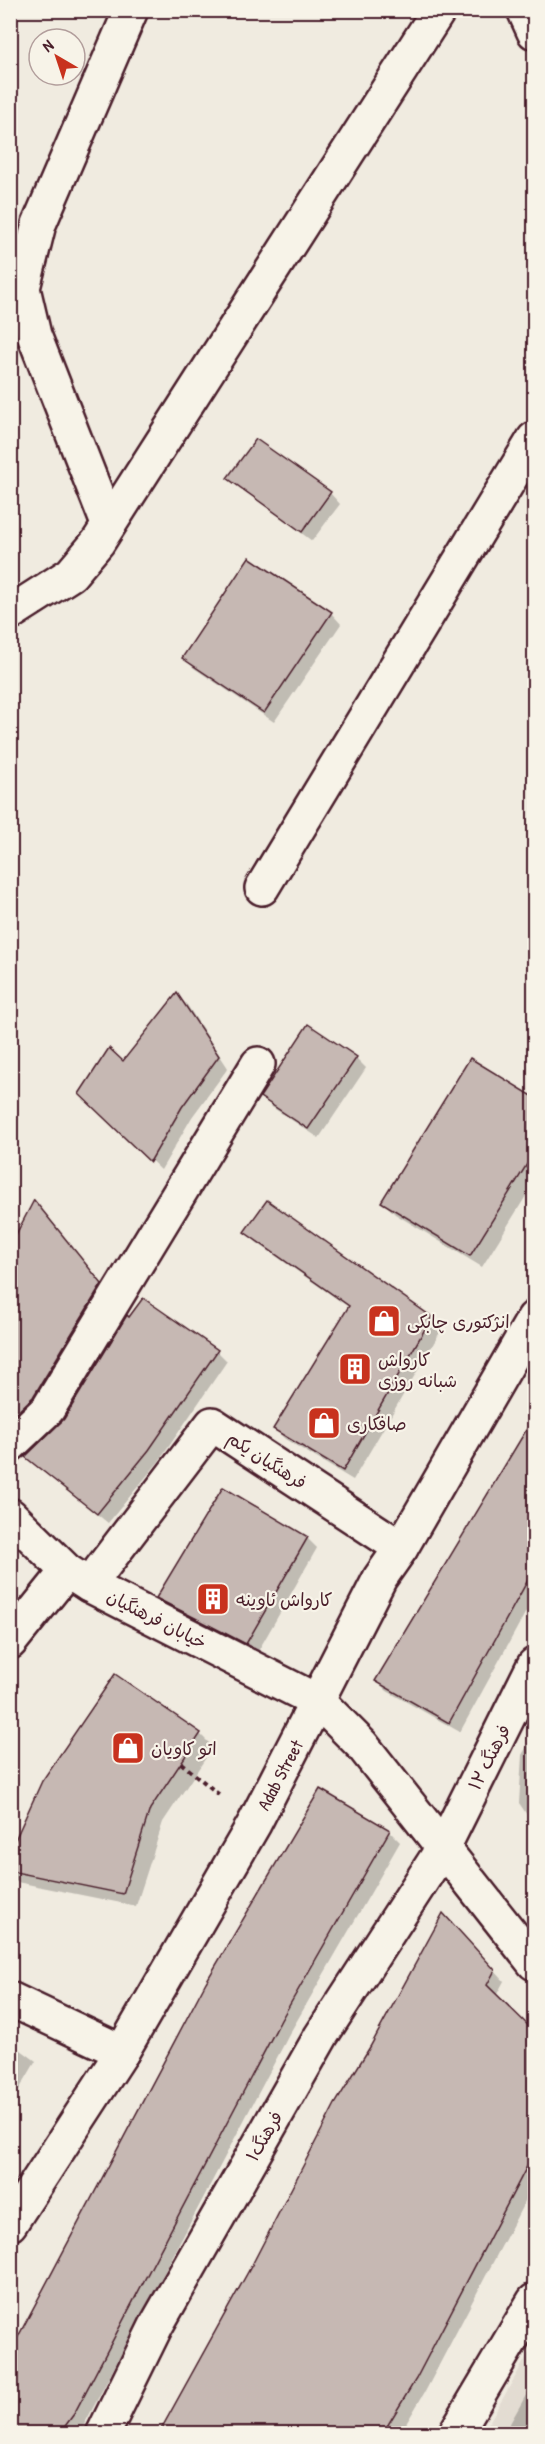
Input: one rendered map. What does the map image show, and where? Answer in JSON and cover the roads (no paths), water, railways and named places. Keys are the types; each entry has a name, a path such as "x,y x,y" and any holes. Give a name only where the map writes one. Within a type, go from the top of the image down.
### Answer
{"street":[{"path":"108,524 34,335 23,288 39,224 131,10"},
{"path":"10,613 71,574 98,542 439,10"},
{"path":"524,10 534,32"},
{"path":"262,888 534,439"},
{"path":"10,1445 48,1409 258,1064"},
{"name":"Adab Street","path":"10,2224 122,2052 254,1824 319,1702 380,1578 401,1548 534,1318"},
{"name":"فرهنگیان یکم","path":"78,1578 212,1424 401,1548"},
{"name":"خیابان فرهنگیان","path":"10,1515 78,1578 319,1702 362,1745 534,1963"},
{"path":"10,1642 78,1578"},
{"name":"فرهنگ ۱۲","path":"443,1848 534,1665"},
{"name":"فرهنگ۱","path":"103,2433 157,2324 315,2046 443,1848"},
{"path":"10,1999 122,2052"},
{"path":"455,2433 534,2301"}],"place":[{"name":"انژکتوری چابکی","path":"384,1321"},
{"name":"کارواش شبانه روزی","path":"355,1369"},
{"name":"صافکاری","path":"324,1423"},
{"name":"کارواش ئاوینه","path":"213,1599"},
{"name":"اتو کاویان","path":"128,1748"}]}
